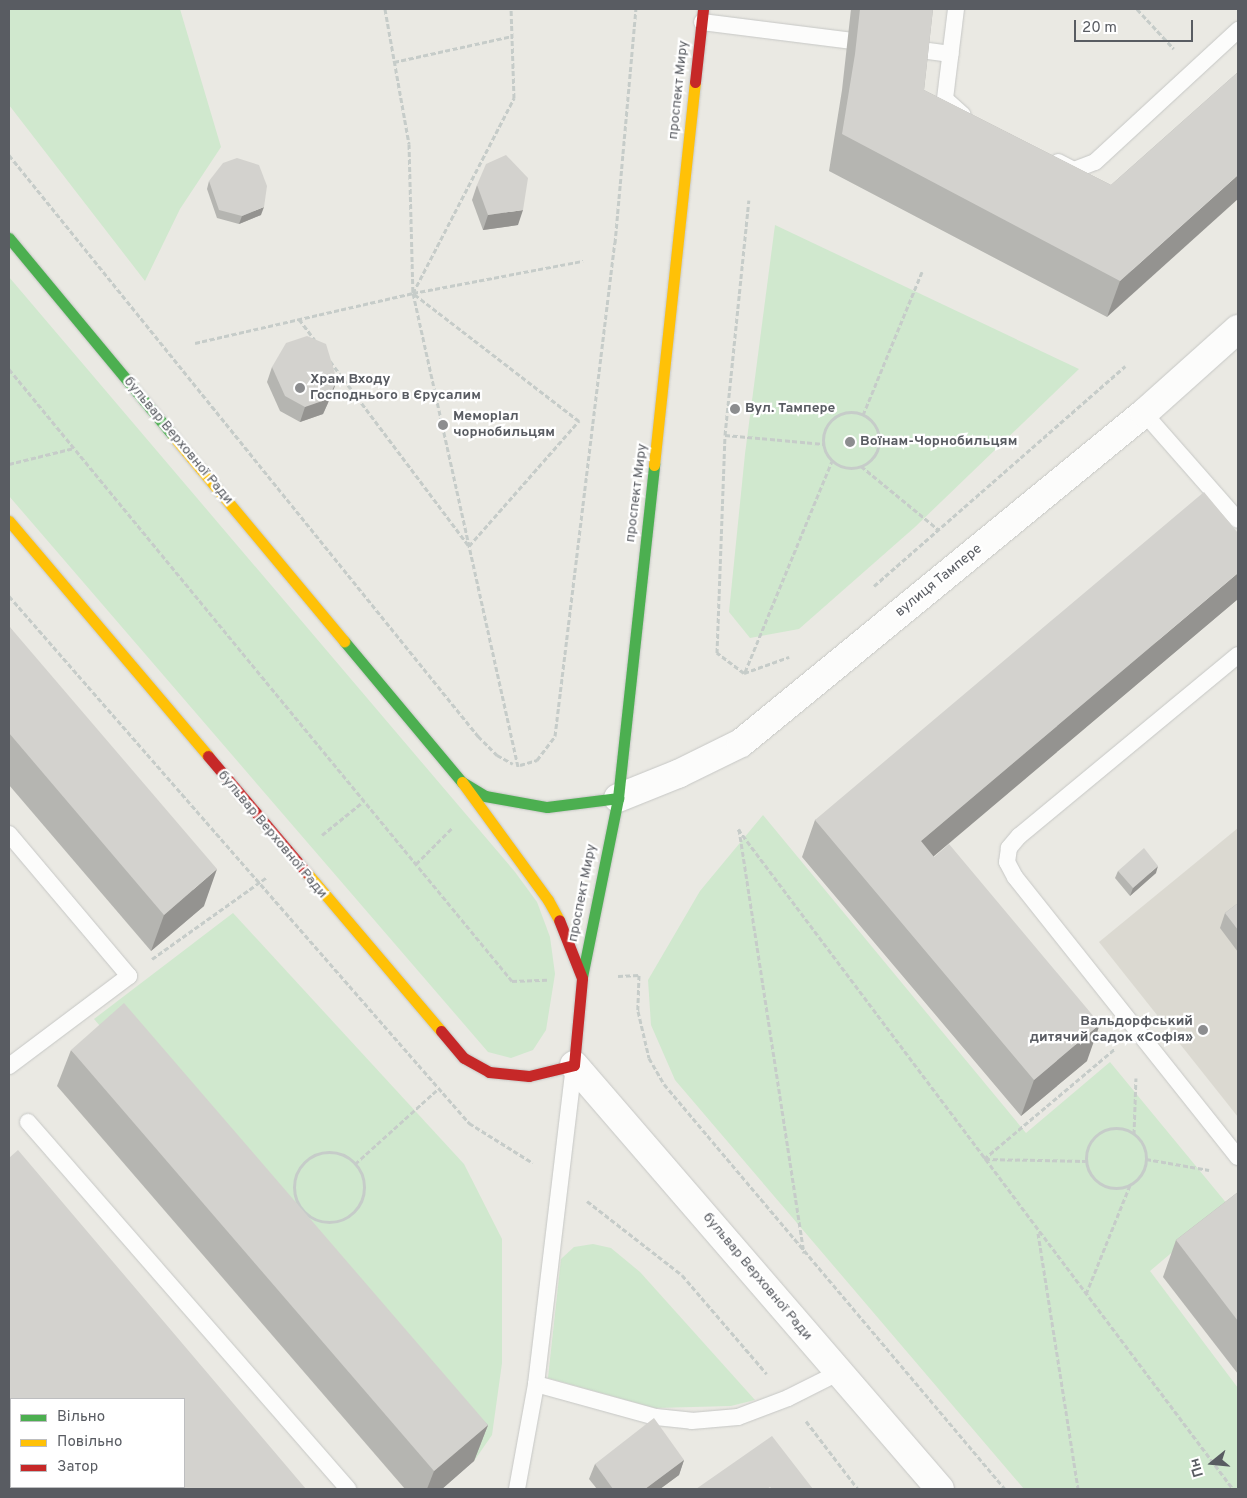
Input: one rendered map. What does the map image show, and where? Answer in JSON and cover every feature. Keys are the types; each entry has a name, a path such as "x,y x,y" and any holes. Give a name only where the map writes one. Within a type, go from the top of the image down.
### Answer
{"main road":[{"name":"проспект Миру","path":"582,978 618,798 702,15"},
{"name":"бульвар Верховної Ради","path":"9,238 462,782 548,900 566,933 582,978 574,1065 529,1076 513,1076 489,1072 464,1058 292,859 9,521"},
{"name":"бульвар Верховної Ради","path":"462,782 485,796 547,806 618,798"}],"street":[{"name":"вулиця Тампере","path":"618,798 678,774 740,743 1144,413 1238,330"},
{"name":"бульвар Верховної Ради","path":"574,1065 940,1489"}],"lane":[{"path":"956,9 945,99 951,107 976,121"},
{"path":"702,15 888,46 951,54"},
{"path":"1046,156 1074,170 1086,168 1238,30"},
{"path":"1144,413 1238,520"},
{"path":"1238,655 1008,848 1007,862 1015,877 1238,1157"},
{"path":"9,834 129,976 9,1066"},
{"path":"517,1489 536,1384 574,1065"},
{"path":"28,1122 348,1489"},
{"path":"536,1384 656,1417 692,1421 738,1417 788,1398 838,1373"}],"path":[{"path":"384,9 409,144 413,293 518,766"},
{"path":"413,293 514,98 511,9"},
{"path":"9,155 478,736 497,755 518,766 537,760 555,736 615,243 636,9"},
{"path":"1137,9 1194,70"},
{"path":"394,62 512,36"},
{"path":"744,673 717,653 725,435 749,200"},
{"path":"194,343 413,293 583,261"},
{"path":"863,415 922,272"},
{"path":"413,293 580,421 469,546"},
{"path":"299,319 316,342"},
{"path":"328,358 469,546"},
{"path":"867,592 1125,366"},
{"path":"9,369 512,981"},
{"path":"844,414 863,415 876,429 879,444 870,461 852,468 832,461 824,444 827,426 834,418 844,414"},
{"path":"725,435 824,444"},
{"path":"9,464 74,448"},
{"path":"744,673 832,461"},
{"path":"861,466 938,530"},
{"path":"744,673 795,655"},
{"path":"129,976 292,859 364,801"},
{"path":"804,1253 738,829 1233,1489"},
{"path":"639,975 640,1020 649,1058 664,1084 804,1253 1005,1489"},
{"path":"1134,1134 1137,1030"},
{"path":"984,1159 1137,1030"},
{"path":"355,1164 439,1088"},
{"path":"1086,1294 1131,1185 1142,1174 1146,1158 1141,1141 1134,1134 1116,1128 1102,1132 1091,1142 1086,1161 1088,1171 1102,1185 1121,1188 1131,1185"},
{"path":"334,1152 355,1164 364,1186 363,1197 350,1215 329,1222 308,1216 300,1208 294,1187 296,1175 306,1161 322,1153 334,1152"},
{"path":"1146,1158 1220,1171"},
{"path":"984,1159 1086,1161"},
{"path":"1038,1230 1078,1489"}],"shaded area":[{"name":"Вальдорфський дитячий садок «Софія»","path":"1238,828 1238,1117 1099,942"}],"green space":[{"path":"9,9 180,9 221,147 180,209 145,281 9,105"},
{"path":"775,225 1079,369 915,527 799,629 750,638 729,612 745,454"},
{"path":"9,277 515,872 537,902 550,937 555,974 546,1030 533,1050 511,1058 488,1052 9,496"},
{"path":"763,815 1026,1133 1110,1062 1228,1205 1150,1271 1238,1388 1238,1489 1024,1489 675,1080 651,1025 648,980 700,891"},
{"path":"233,913 464,1164 502,1239 502,1363 492,1435 474,1461 94,1019"},
{"path":"593,1244 611,1248 640,1272 755,1400 731,1406 655,1408 548,1378 561,1259 574,1247"}],"building":[{"path":"860,9 933,9 924,90 1111,185 1238,72 1238,175 1120,281 842,134"},
{"path":"506,155 528,178 523,210 488,215 477,185 486,164"},
{"path":"237,158 259,165 267,186 264,207 242,216 219,210 209,181 223,163"},
{"name":"Храм Входу Господнього в Єрусалим","path":"307,336 326,344 337,380 328,399 305,407 285,396 272,367 286,343"},
{"path":"1204,492 1238,533 1238,573 921,841 934,857 949,844 1100,1024 1034,1080 815,820"},
{"path":"9,626 217,869 164,915 9,733"},
{"path":"1144,848 1158,866 1133,888 1118,871"},
{"path":"1238,903 1238,930 1225,913"},
{"path":"124,1003 488,1425 434,1471 71,1050"},
{"path":"18,1150 306,1489 9,1489 9,1158"},
{"path":"1238,1192 1238,1321 1176,1240"},
{"path":"654,1418 684,1460 645,1489 613,1489 595,1464"},
{"path":"772,1436 813,1489 772,1489 770,1487 767,1489 696,1489"}],"traffic: fast":[{"path":"9,238 174,437"},
{"path":"582,977 618,798 654,465"},
{"path":"344,641 462,782 485,796 547,807 618,798"}],"traffic: slow":[{"path":"654,465 695,82"},
{"path":"174,437 344,641"},
{"path":"9,521 208,756"},
{"path":"462,782 548,900 559,920"},
{"path":"307,873 441,1031"}],"traffic: jam":[{"path":"695,82 703,9"},
{"path":"208,756 307,873"},
{"path":"441,1031 464,1058 489,1072 529,1076 574,1065 582,978 559,920"}],"place":[{"name":"Храм Входу Господнього в Єрусалим","path":"300,388"},
{"name":"Вул. Тампере","path":"735,409"},
{"name":"Меморіал чорнобильцям","path":"443,425"},
{"name":"Воїнам-Чорнобильцям","path":"850,442"},
{"name":"Вальдорфський дитячий садок «Софія»","path":"1203,1030"}]}
